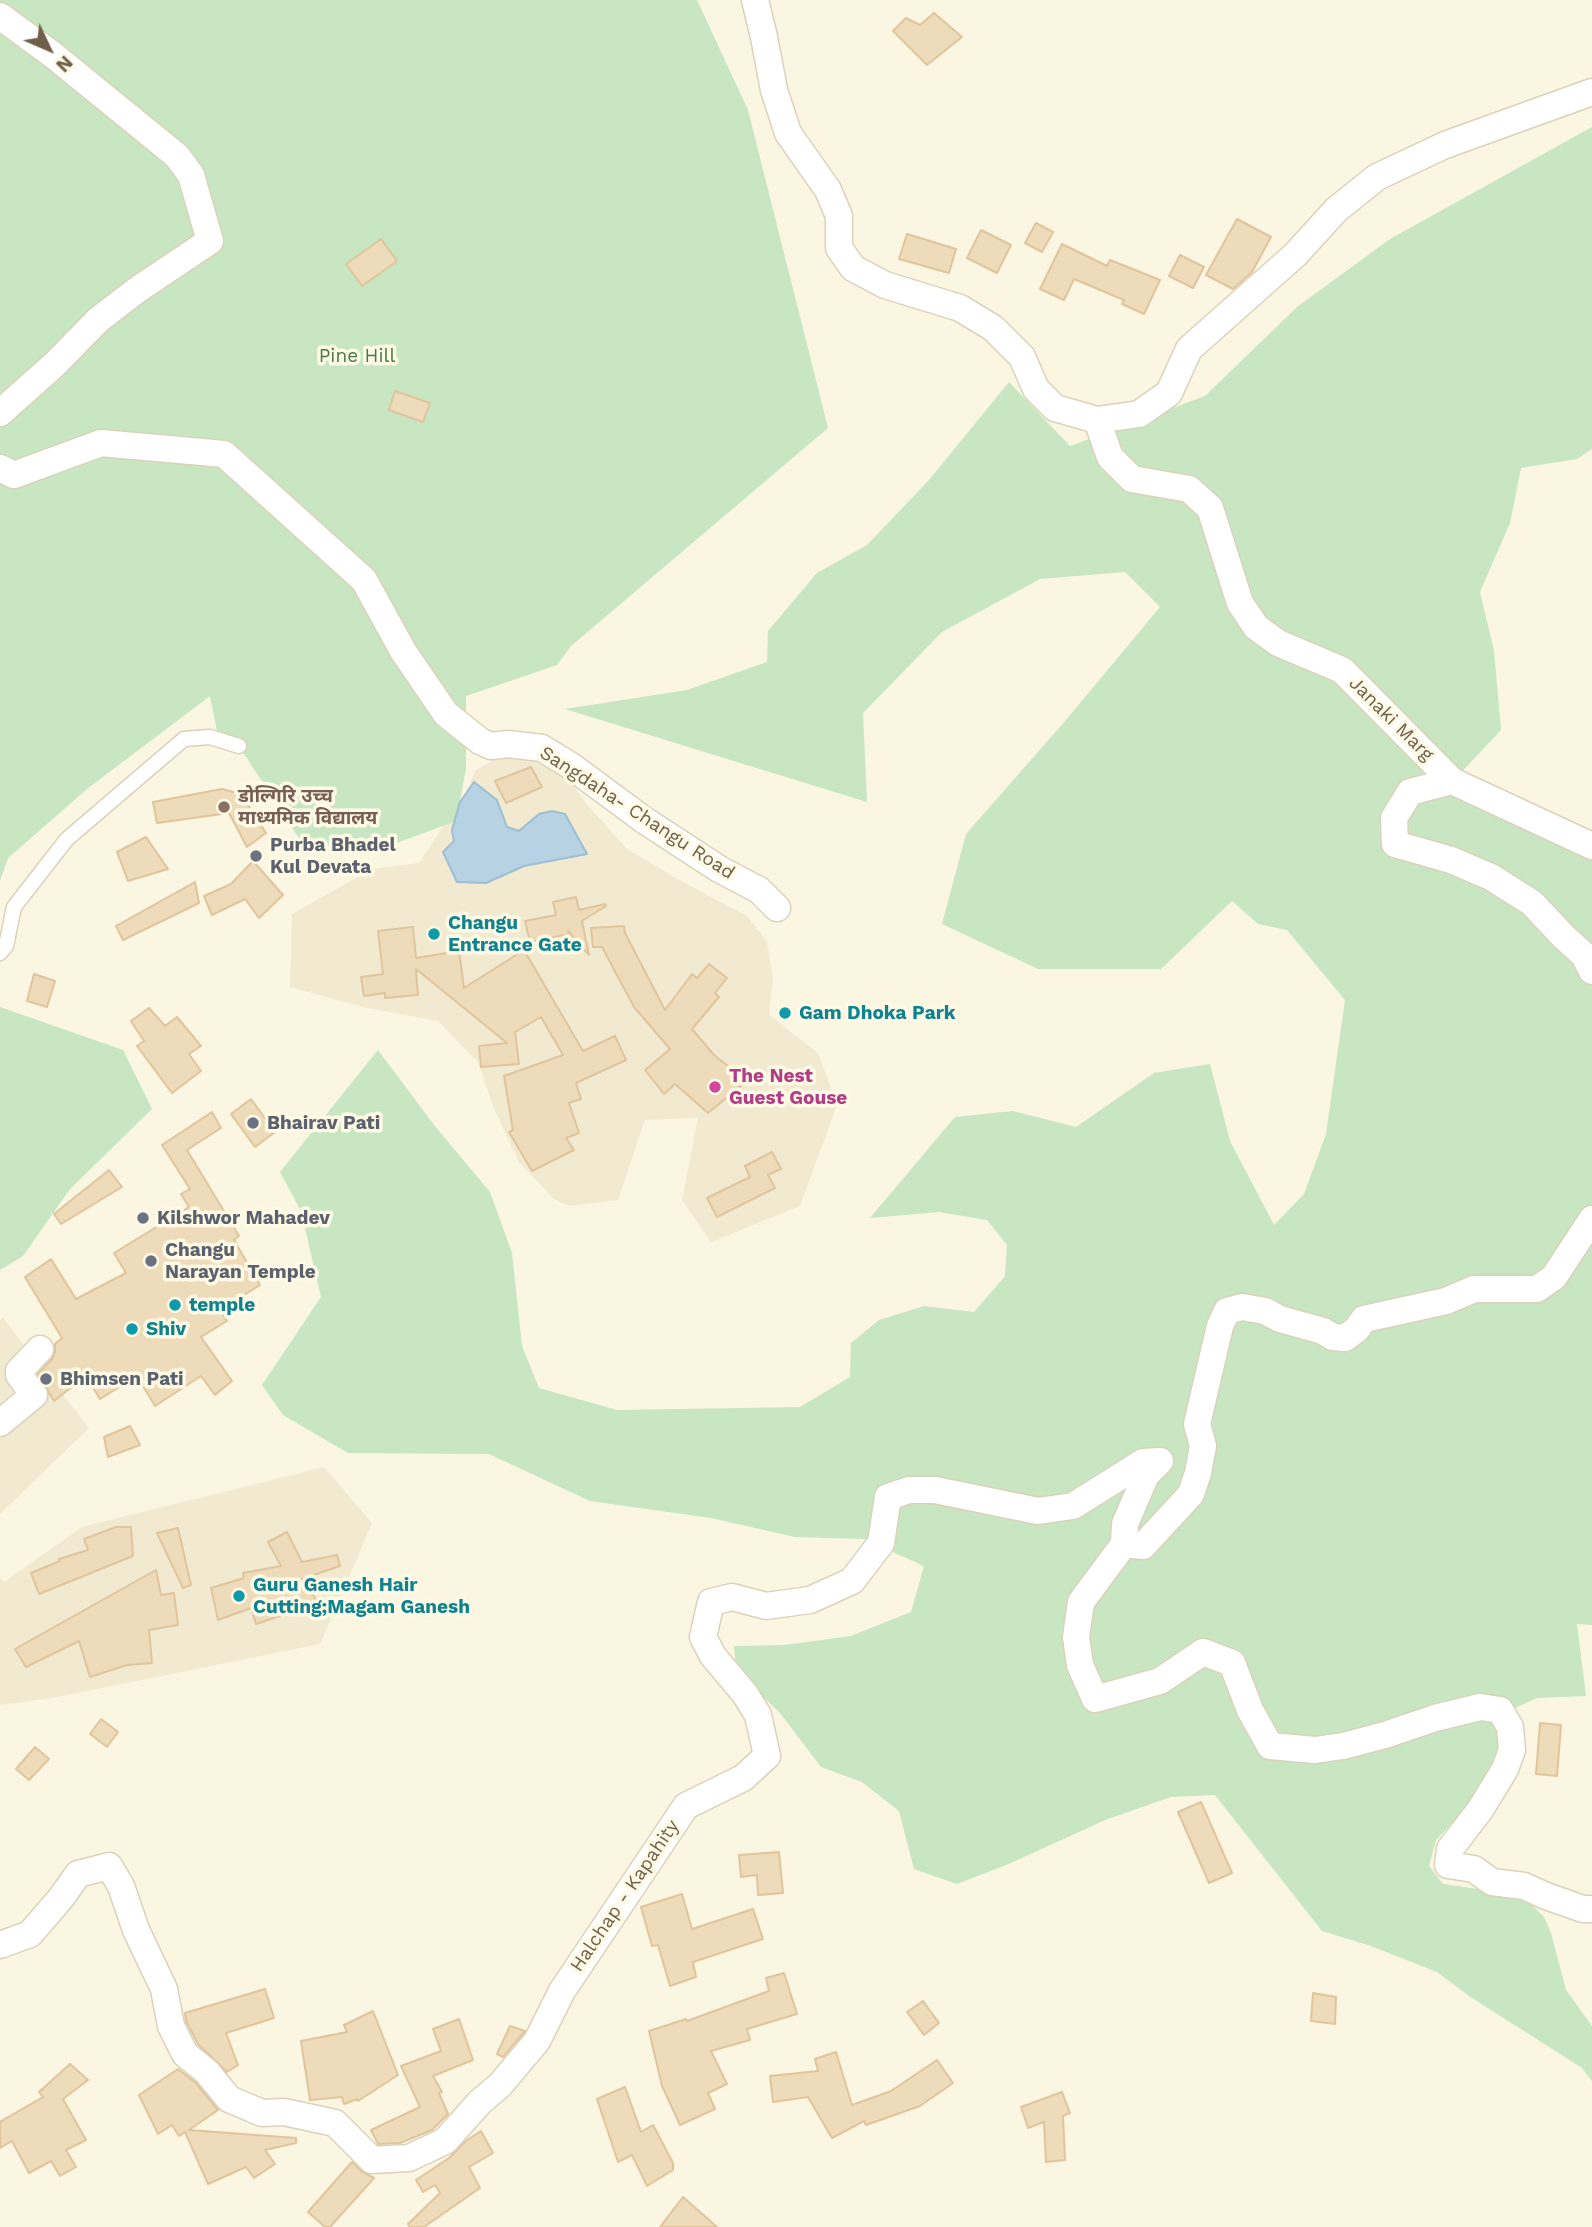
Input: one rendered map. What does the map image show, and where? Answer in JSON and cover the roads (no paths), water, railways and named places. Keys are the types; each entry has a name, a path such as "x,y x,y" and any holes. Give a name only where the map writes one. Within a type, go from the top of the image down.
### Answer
{"street":[{"path":"755,0 774,90 788,133 828,190 839,216 839,248 853,268 885,285 960,308 993,328 1022,357 1036,389 1055,408 1097,420 1139,414 1169,393 1189,349 1295,255 1336,210 1377,177 1446,145 1592,92"},
{"path":"0,16 53,54 177,156 191,175 210,241 98,320 55,364 0,412"},
{"name":"Janaki Marg","path":"1097,420 1110,457 1132,479 1189,489 1210,508 1240,603 1256,627 1278,643 1342,670 1452,781 1592,846"},
{"name":"Sangdaha- Changu Road","path":"0,468 14,475 101,443 225,454 363,580 403,651 446,714 480,741 491,746 508,744 542,748 644,820 719,869 759,890 778,908"},
{"path":"1452,781 1410,792 1394,818 1395,844 1451,860 1491,877 1532,903 1584,955 1592,971"},
{"path":"1592,1219 1554,1277 1537,1289 1474,1289 1446,1301 1364,1319 1357,1329 1345,1338 1333,1337 1323,1331 1280,1319 1265,1311 1242,1307 1227,1311 1220,1326 1197,1424 1203,1446 1191,1494 1143,1546 1124,1544 1081,1602 1076,1637 1080,1665 1095,1699 1160,1681 1203,1652 1232,1663 1250,1710 1270,1746 1315,1750 1343,1746 1480,1707 1500,1710 1510,1727 1512,1750 1505,1769 1480,1810 1450,1849 1448,1865 1474,1869 1492,1882 1524,1886 1583,1909 1592,1909"},
{"path":"0,1423 34,1395 19,1375 19,1371 40,1349"},
{"name":"Halchap - Kapahity","path":"0,1945 30,1934 78,1874 109,1866 121,1886 136,1930 164,1989 172,2026 185,2054 206,2071 229,2099 262,2113 284,2112 335,2123 372,2160 409,2158 445,2141 480,2102 500,2085 537,2041 562,1991 686,1806 744,1778 767,1756 758,1715 713,1656 703,1637 711,1602 732,1597 766,1606 810,1600 852,1581 881,1543 888,1497 909,1490 935,1490 1038,1511 1073,1506 1143,1462 1160,1461 1146,1475 1125,1524 1124,1544"}],"lane":[{"path":"0,953 6,946 14,908 67,839 184,739 210,737 239,746"}],"water":[{"path":"474,782 497,800 507,827 519,831 539,814 552,811 565,814 587,854 524,866 486,883 457,882 443,852 454,841 452,830 460,802"}],"place":[{"name":"डोल्गिरि उच्च माध्यमिक विद्यालय","path":"224,807"},
{"name":"Purba Bhadel Kul Devata","path":"256,856"},
{"name":"Changu Entrance Gate","path":"434,934"},
{"name":"Gam Dhoka Park","path":"785,1013"},
{"name":"The Nest Guest Gouse","path":"715,1087"},
{"name":"Bhairav Pati","path":"253,1123"},
{"name":"Kilshwor Mahadev","path":"143,1218"},
{"name":"Changu Narayan Temple","path":"151,1261"},
{"name":"temple","path":"175,1305"},
{"name":"Shiv","path":"132,1329"},
{"name":"Bhimsen Pati","path":"46,1379"},
{"name":"Guru Ganesh Hair Cutting;Magam Ganesh","path":"239,1596"}],"park label":[{"name":"Pine Hill","path":"357,356"}]}
